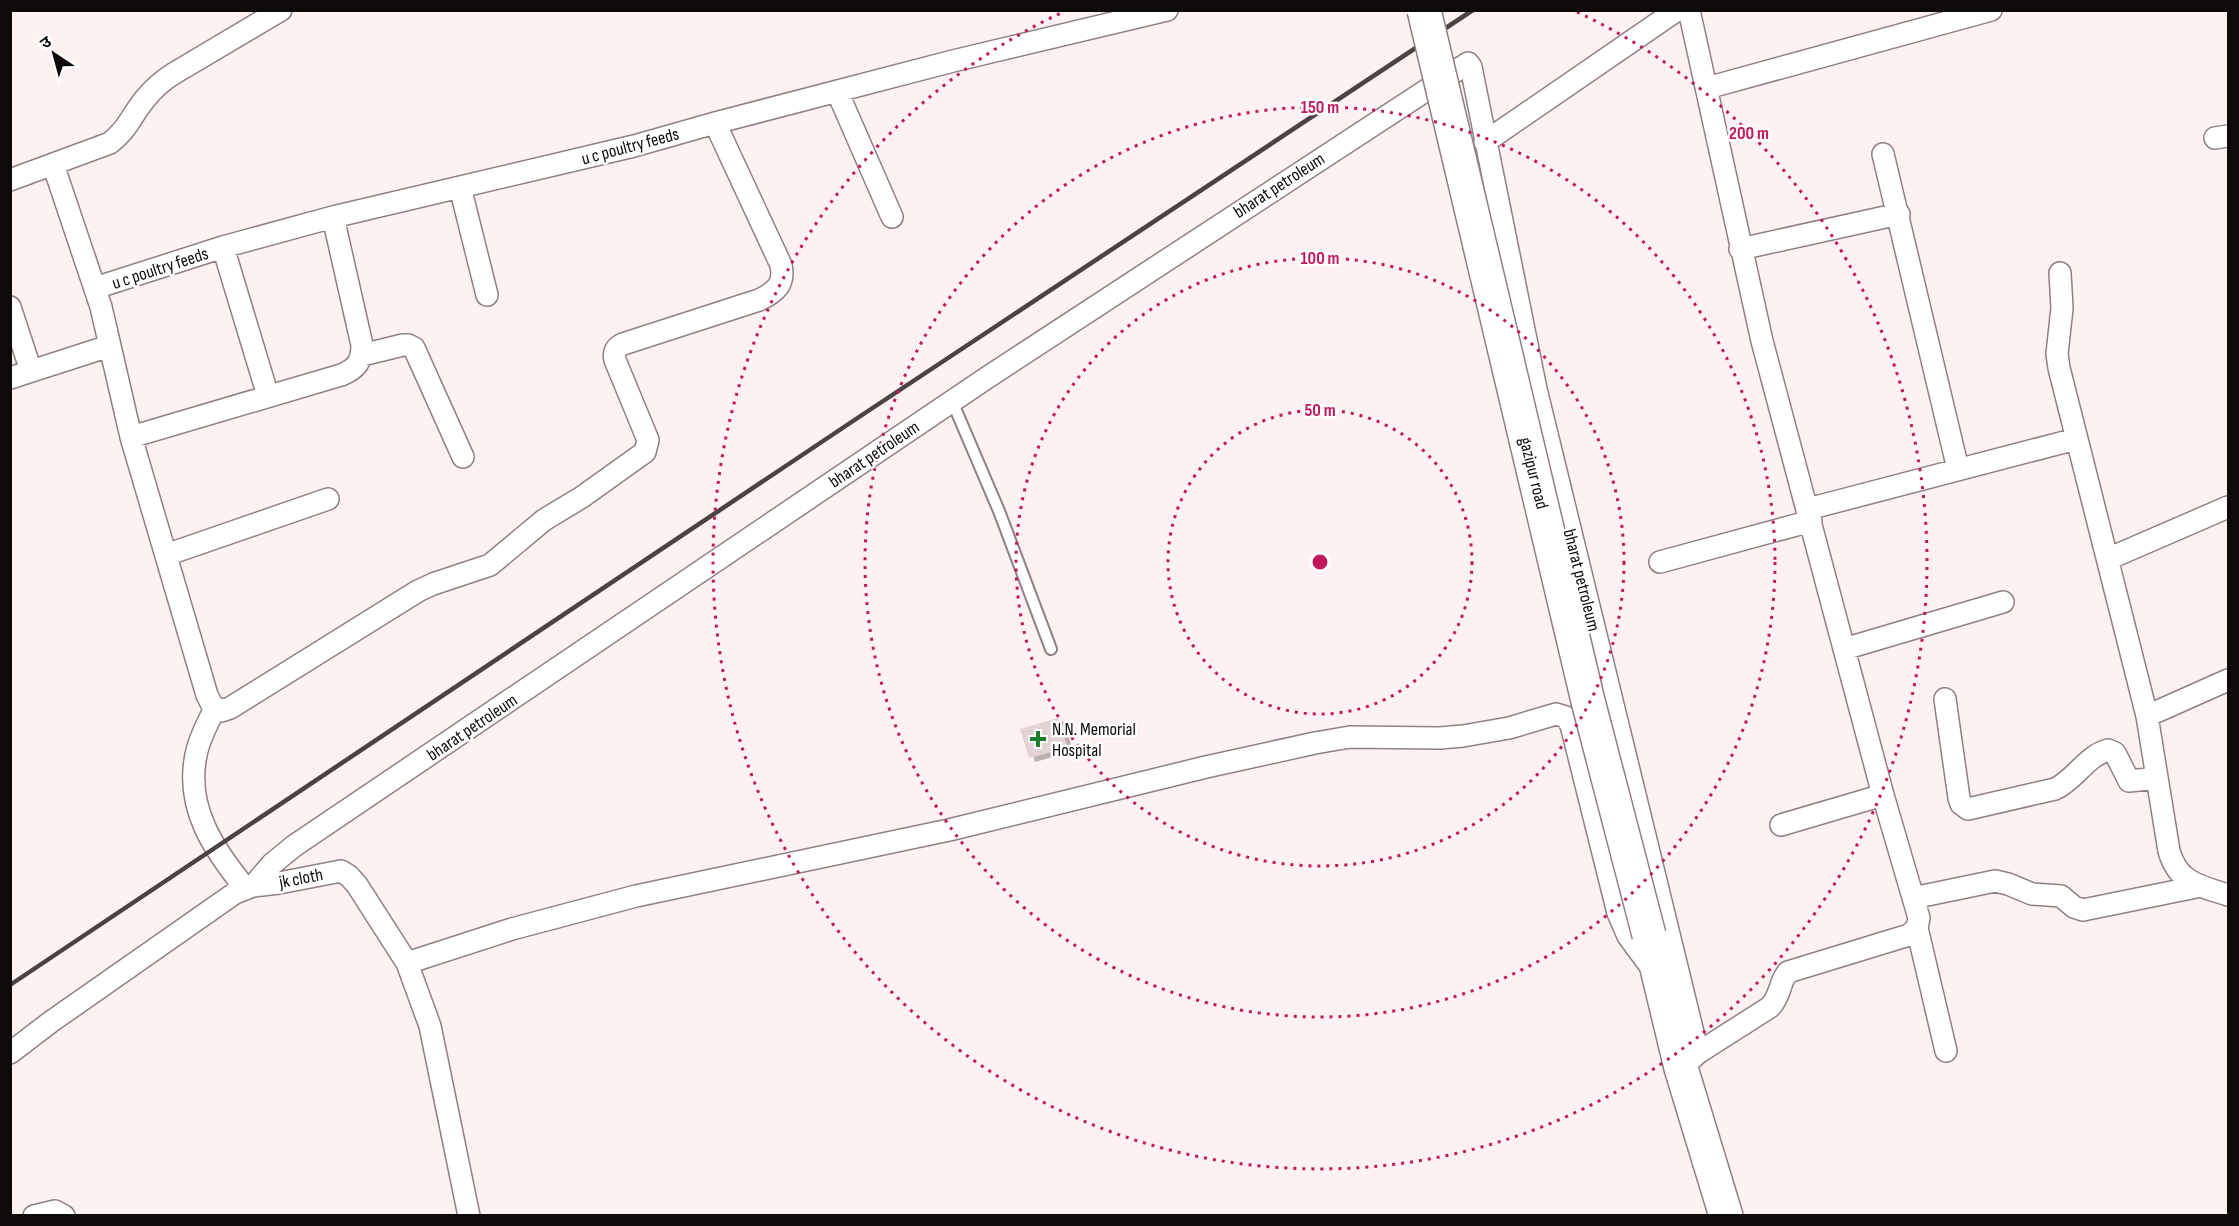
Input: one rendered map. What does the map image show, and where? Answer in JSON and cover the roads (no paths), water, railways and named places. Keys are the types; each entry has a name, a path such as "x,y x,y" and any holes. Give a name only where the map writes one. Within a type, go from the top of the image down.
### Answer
{"main road":[{"name":"gazipur road","path":"1424,10 1588,701 1649,935 1657,975 1690,1061 1726,1215"}],"street":[{"path":"10,180 110,143 123,133 143,100 156,86 281,10"},
{"name":"u c poultry feeds","path":"95,288 223,247 333,217 634,146 953,61 1167,10"},
{"path":"1485,142 1677,10"},
{"path":"1689,10 1762,341 1883,795 1919,918 1917,928 1946,1051"},
{"path":"1707,88 1991,10"},
{"name":"bharat petroleum","path":"250,887 272,864 294,846 952,401 1466,63 1471,67 1536,389 1690,1061"},
{"path":"837,91 892,217"},
{"path":"53,164 95,288 131,437 207,695 215,708 221,711 230,708 418,591 490,565 544,520 582,497 645,452 648,440 615,360 616,348 759,300 772,294 782,282 781,265 715,123"},
{"path":"1883,154 1958,469"},
{"path":"460,187 487,294"},
{"path":"1740,249 1899,214"},
{"path":"131,437 341,375 356,367 362,355 362,345 333,217"},
{"path":"223,247 268,396"},
{"path":"2060,273 2062,308 2057,354 2076,439 2147,716 2172,862 2177,872 2187,880 2229,895"},
{"path":"10,307 31,371"},
{"path":"362,355 403,345 414,348 463,457"},
{"path":"10,378 109,346"},
{"path":"1660,562 1958,469 2076,439"},
{"path":"166,555 328,499"},
{"path":"2108,559 2229,507"},
{"path":"1844,649 2003,602"},
{"path":"2147,716 2229,680"},
{"path":"1945,699 1960,804 1968,809 2055,789 2066,783 2094,757 2110,750 2115,753 2130,781 2157,778"},
{"path":"215,708 200,739 195,756 198,806 212,844 250,887"},
{"path":"407,963 512,928 636,896 949,830 1206,767 1315,743 1350,737 1463,736 1509,728 1556,714 1566,717 1571,725 1623,927 1657,975"},
{"path":"1781,825 1883,795"},
{"name":"jk cloth","path":"10,1053 235,893 250,887 279,884 341,871 357,885 407,963 430,1026 469,1215"},
{"path":"1913,898 1995,881 2032,894 2061,896 2074,907 2083,910 2201,886"},
{"path":"1690,1061 1770,1007 1777,999 1786,974 1792,969 1904,937 1917,928"},
{"path":"34,1215 55,1211 64,1215"}],"lane":[{"path":"952,401 999,511 1051,649"}],"railway":[{"path":"10,985 853,421 1473,10"}],"place":[{"name":"N.N. Memorial Hospital","path":"1038,739"}]}
